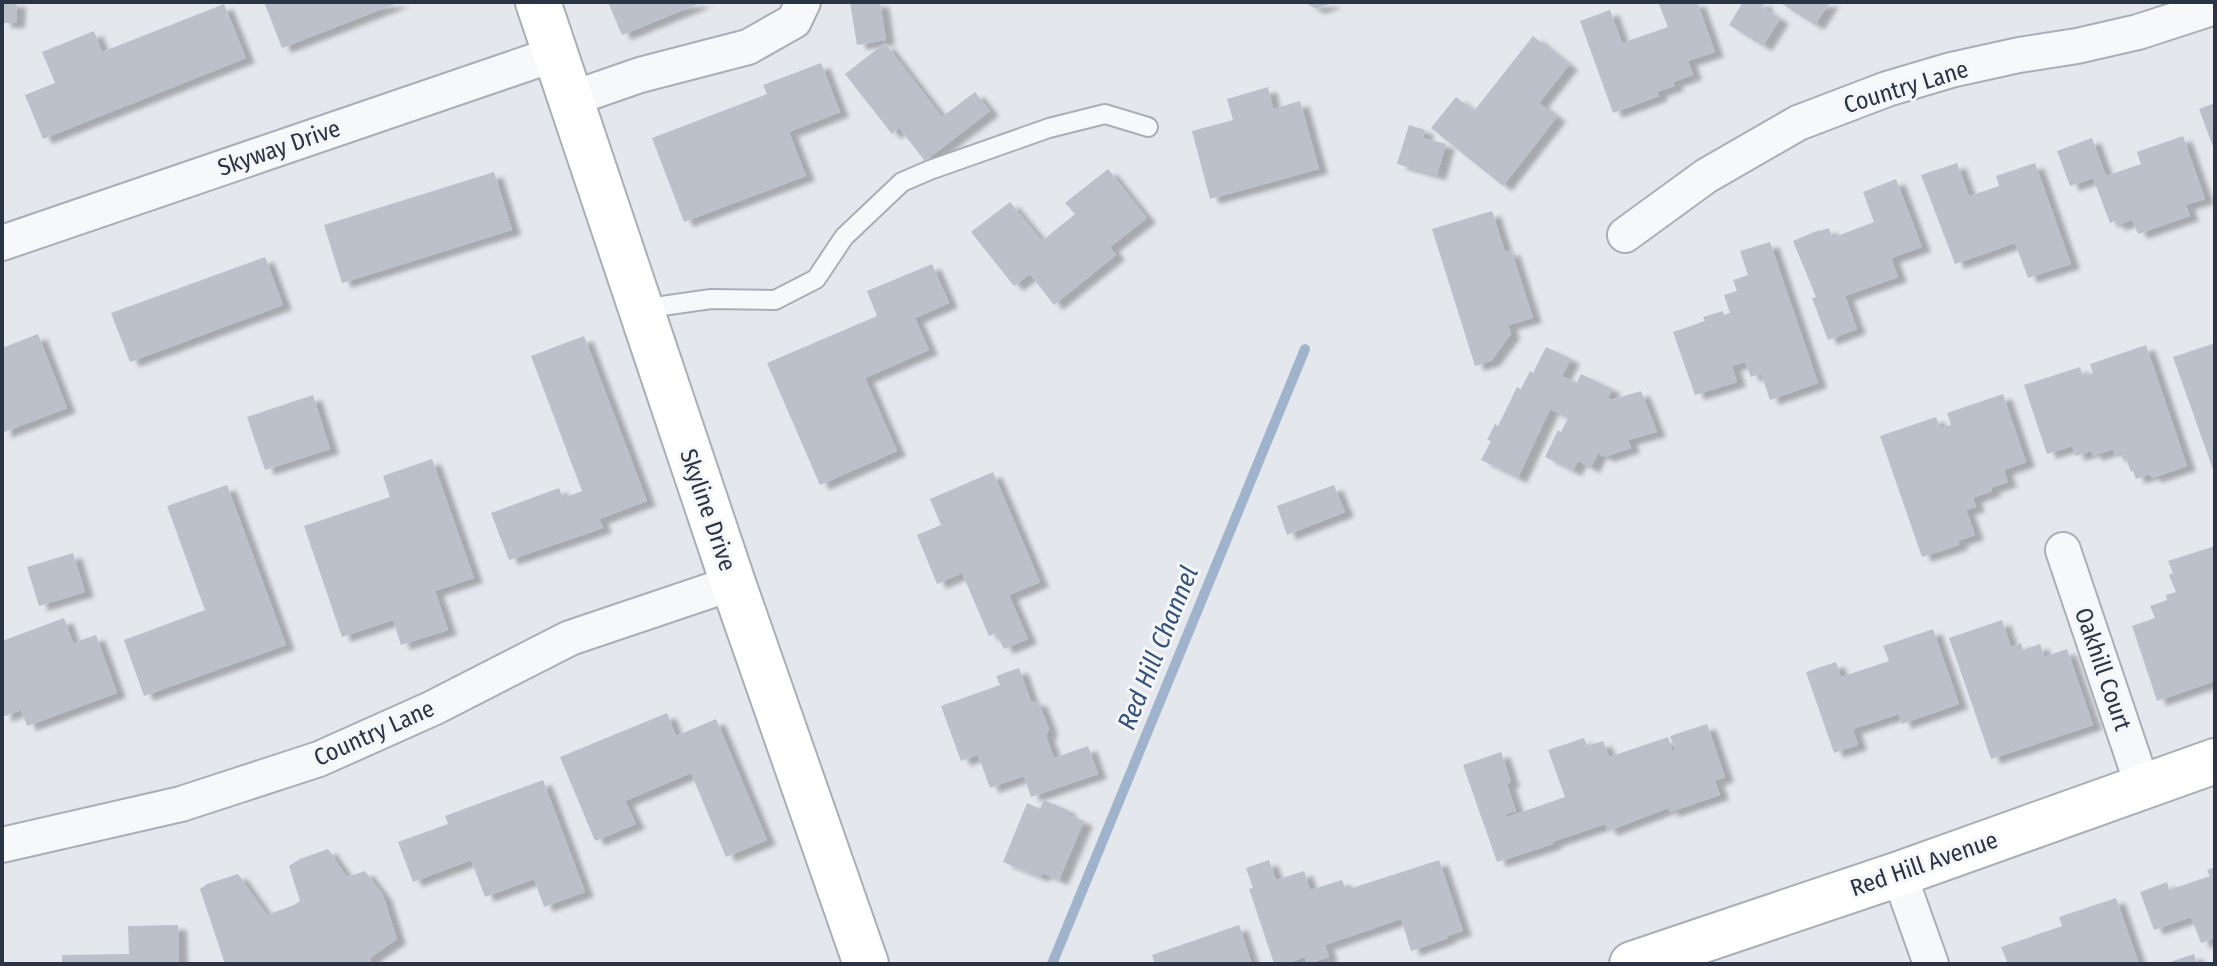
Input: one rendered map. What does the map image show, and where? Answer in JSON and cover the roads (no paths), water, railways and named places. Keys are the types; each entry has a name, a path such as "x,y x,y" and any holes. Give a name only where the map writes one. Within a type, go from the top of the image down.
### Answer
{"street":[{"name":"Skyline Drive","path":"538,2 733,583 866,964"},
{"path":"571,99 640,75 748,47 794,21 803,2"},
{"name":"Country Lane","path":"1625,235 1706,176 1798,123 1887,89 1951,70 2123,36 2215,7"},
{"name":"Skyway Drive","path":"2,243 555,54"},
{"name":"Oakhill Court","path":"2063,550 2143,787"},
{"name":"Country Lane","path":"2,845 181,804 319,759 433,708 570,638 733,583"},
{"name":"Red Hill Avenue","path":"1632,964 1899,874 2215,761"},
{"path":"1899,874 1931,964"}],"lane":[{"path":"641,309 711,299 775,300 816,279 844,237 902,182 1049,128 1105,114 1148,127"}],"waterway":[{"name":"Red Hill Channel","path":"1052,964 1305,349"}]}
